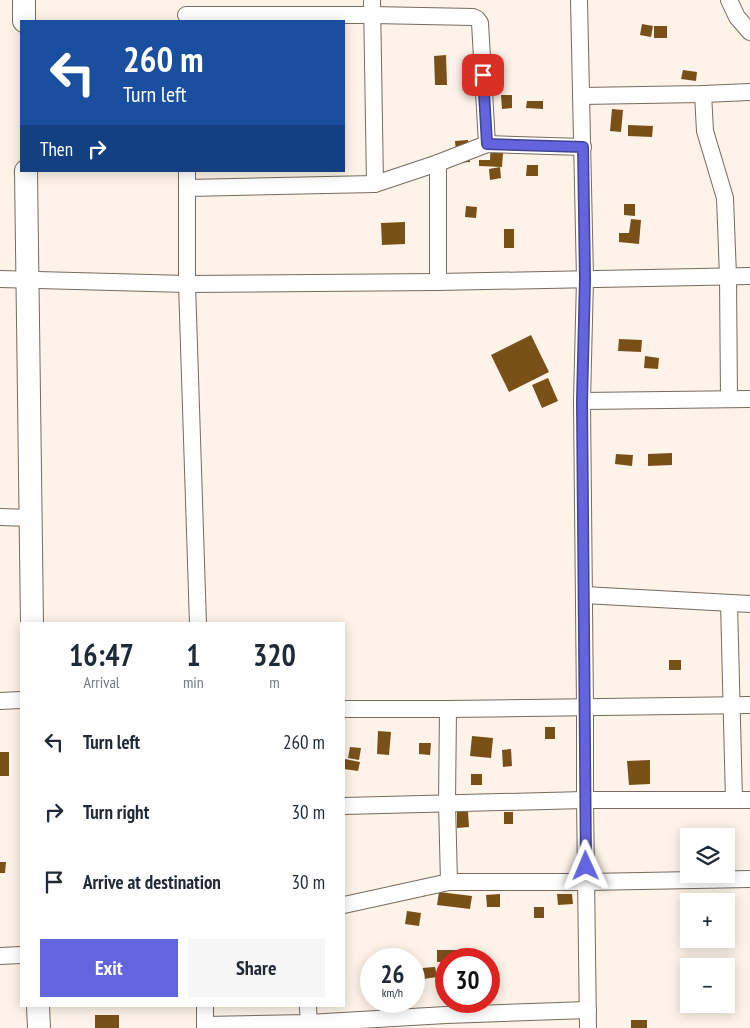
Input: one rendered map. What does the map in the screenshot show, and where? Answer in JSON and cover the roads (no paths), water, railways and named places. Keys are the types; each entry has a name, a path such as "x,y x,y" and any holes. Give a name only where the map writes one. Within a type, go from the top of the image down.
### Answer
{"main road":[{"path":"24,0 24,20"},
{"path":"26,172 32,622"},
{"path":"38,1007 39,1028"}],"street":[{"path":"579,0 585,279 582,401 588,1028"},
{"path":"729,0 737,17 750,32"},
{"path":"186,12 372,7 473,16 480,23 487,144"},
{"path":"372,7 375,184"},
{"path":"581,96 750,92"},
{"path":"703,94 710,152 725,198 729,399"},
{"path":"187,188 375,184 487,144 583,147"},
{"path":"438,163 438,282"},
{"path":"187,172 188,284 198,622"},
{"path":"0,279 188,284 438,282 750,276"},
{"path":"582,401 750,399"},
{"path":"0,517 31,518"},
{"path":"584,595 750,604"},
{"path":"345,806 585,800 742,800 732,706 729,603"},
{"path":"0,701 20,700"},
{"path":"345,709 750,705"},
{"path":"448,709 447,803 449,882"},
{"path":"345,905 449,882 750,879"},
{"path":"0,956 20,955"},
{"path":"205,1007 206,1027 446,1022 588,1010"},
{"path":"308,1007 308,1025"}]}
